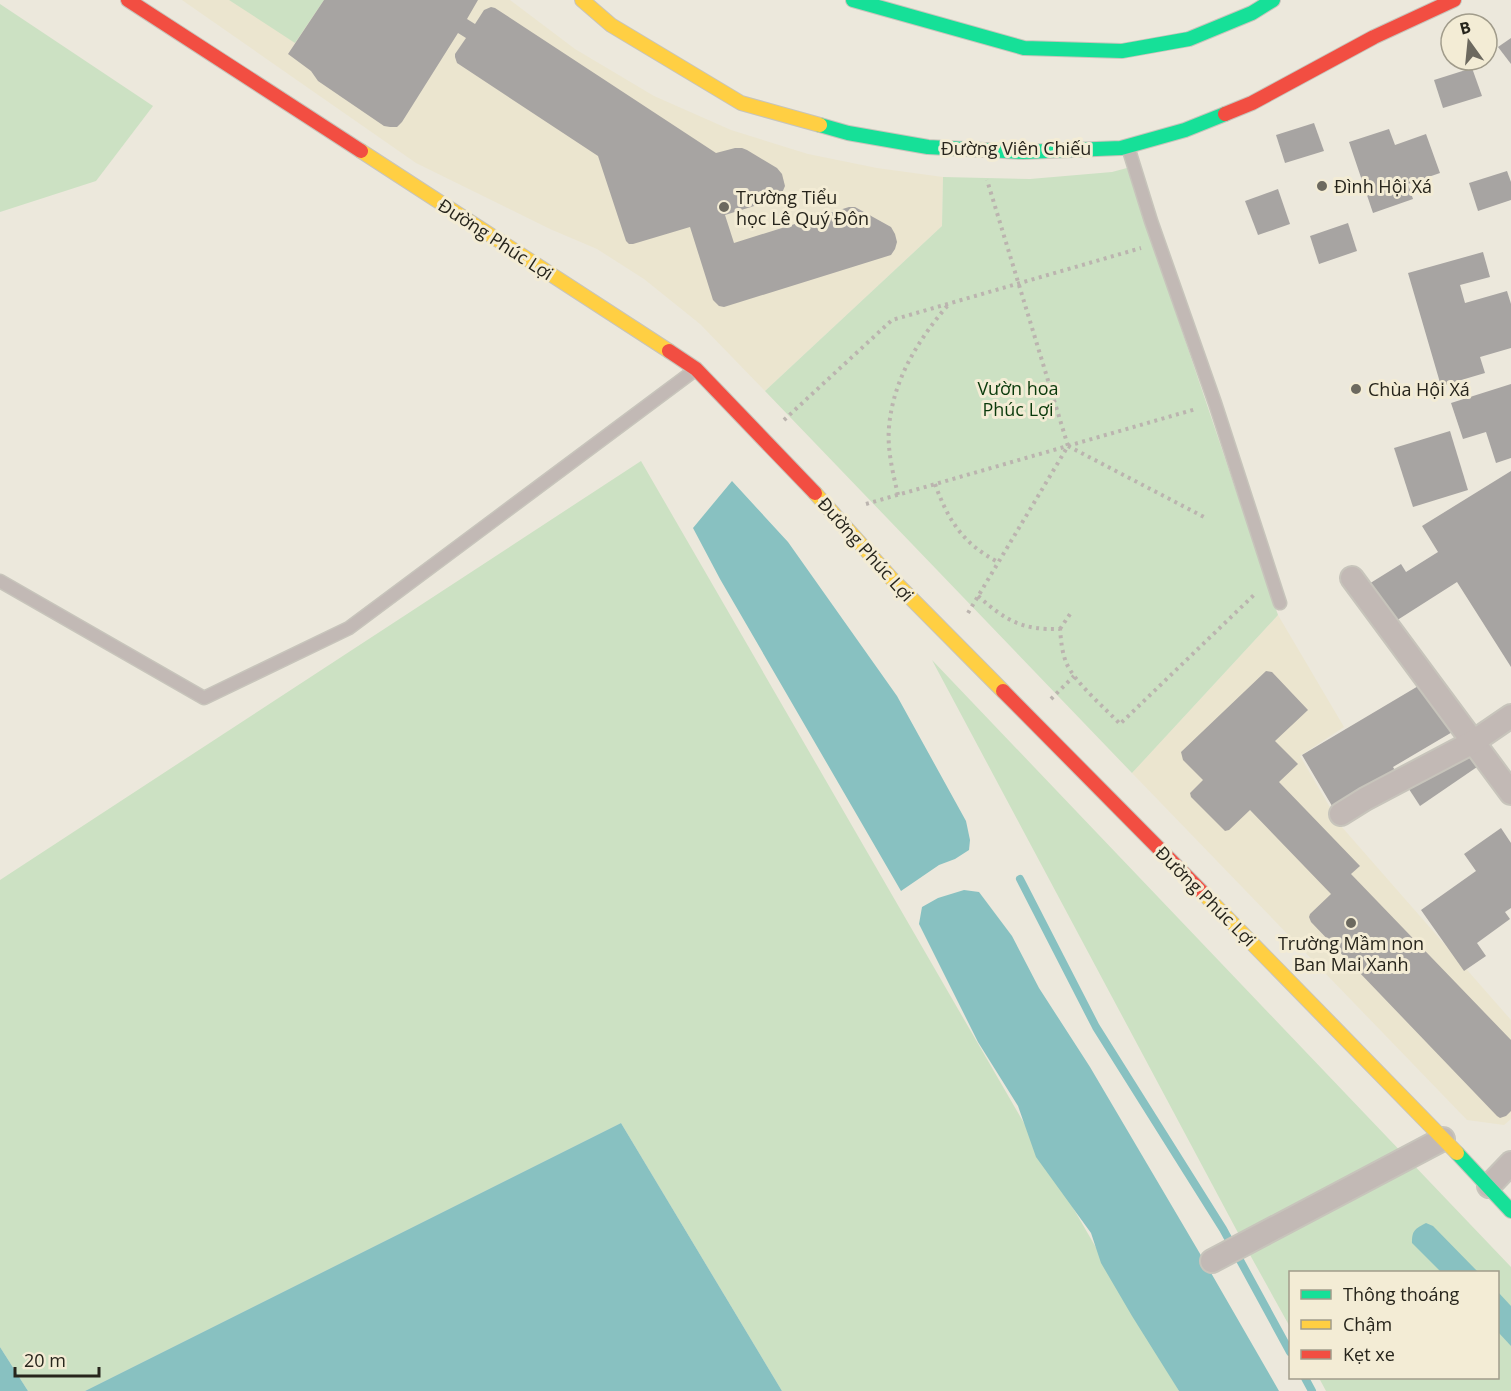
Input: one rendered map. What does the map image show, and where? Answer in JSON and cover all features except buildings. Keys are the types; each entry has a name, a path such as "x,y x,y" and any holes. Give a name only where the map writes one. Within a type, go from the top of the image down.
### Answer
{"street":[{"name":"Đường Phúc Lợi","path":"128,0 696,369 804,481 892,579 1235,925 1511,1211"},
{"name":"Đường Viên Chiếu","path":"582,0 611,25 741,103 848,133 928,147 1023,152 1121,148 1185,129 1252,103 1374,37 1454,0"},
{"path":"853,0 1024,48 1122,51 1189,39 1252,13 1273,0"},
{"path":"1352,578 1511,793"},
{"path":"1341,814 1473,742 1511,716"},
{"path":"1217,1258 1443,1139"},
{"path":"1489,1186 1511,1163"}],"lane":[{"path":"1128,146 1280,603"},
{"path":"0,581 204,698 349,628 696,369"}],"path":[{"path":"978,149 1068,446 1204,517"},
{"path":"764,439 892,320 1159,243"},
{"path":"898,495 890,462 889,428 893,399 901,375 916,347 948,304"},
{"path":"834,514 1215,403"},
{"path":"952,639 1068,446"},
{"path":"934,484 949,518 958,531 970,544 998,562"},
{"path":"1072,611 1060,629 1061,645 1067,664 1074,676 1120,724 1272,578"},
{"path":"978,596 1013,623 1045,629 1060,629"}],"shaded area":[{"name":"Trường Tiểu học Lê Quý Đôn","path":"182,0 510,0 575,49 654,96 731,130 808,154 877,168 943,177 942,226 765,391 700,324 644,279 597,249 550,229 416,163"},
{"name":"Trường Mầm non Ban Mai Xanh","path":"1278,615 1344,727 1300,756 1341,826 1511,1020 1511,1119 1504,1125 1467,1120 1132,773"}],"green space":[{"path":"229,0 324,0 295,43"},
{"path":"0,4 153,106 96,181 0,212"},
{"name":"Vườn hoa Phúc Lợi","path":"1127,168 1278,615 1132,773 765,391 942,226 943,177 1030,179 1112,172"},
{"path":"641,461 1179,1391 782,1391 621,1123 85,1391 28,1391 0,1347 0,880"},
{"path":"932,660 1511,1267 1511,1391 1326,1391 1320,1379 1499,1379 1499,1271 1289,1271 1289,1325"}],"water":[{"path":"732,481 788,542 897,696 966,821 970,840 969,850 939,865 901,891 720,579 693,528"},
{"path":"964,890 979,892 1012,936 1039,988 1090,1067 1279,1391 1179,1391 1101,1263 1091,1233 1036,1157 1018,1106 978,1042 919,924 922,907 938,898"},
{"path":"621,1123 782,1391 85,1391"},
{"path":"1426,1223 1433,1226 1477,1271 1440,1271 1412,1243 1415,1230"},
{"path":"1499,1293 1511,1306 1511,1346 1499,1333"},
{"path":"0,1347 28,1391 0,1391"}],"waterway":[{"path":"1020,879 1096,1027 1223,1229 1289,1350"},
{"path":"1306,1379 1312,1391"}],"traffic: fast":[{"path":"853,0 1024,48 1122,51 1189,39 1252,13 1273,0"},
{"path":"820,125 848,133 928,147 1023,152 1121,148 1185,130 1225,114"},
{"path":"1457,1153 1511,1211"}],"traffic: slow":[{"path":"582,0 611,25 741,103 820,125"},
{"path":"361,151 669,351"},
{"path":"815,493 892,579 1003,691"},
{"path":"1202,892 1457,1153"}],"traffic: jam":[{"path":"128,0 361,151"},
{"path":"1225,114 1252,103 1374,37 1454,0"},
{"path":"669,351 696,369 815,493"},
{"path":"1003,691 1202,892"}],"place":[{"name":"Đình Hội Xá","path":"1322,186"},
{"name":"Trường Tiểu học Lê Quý Đôn","path":"724,207"},
{"name":"Chùa Hội Xá","path":"1356,389"},
{"name":"Trường Mầm non Ban Mai Xanh","path":"1351,923"}]}
